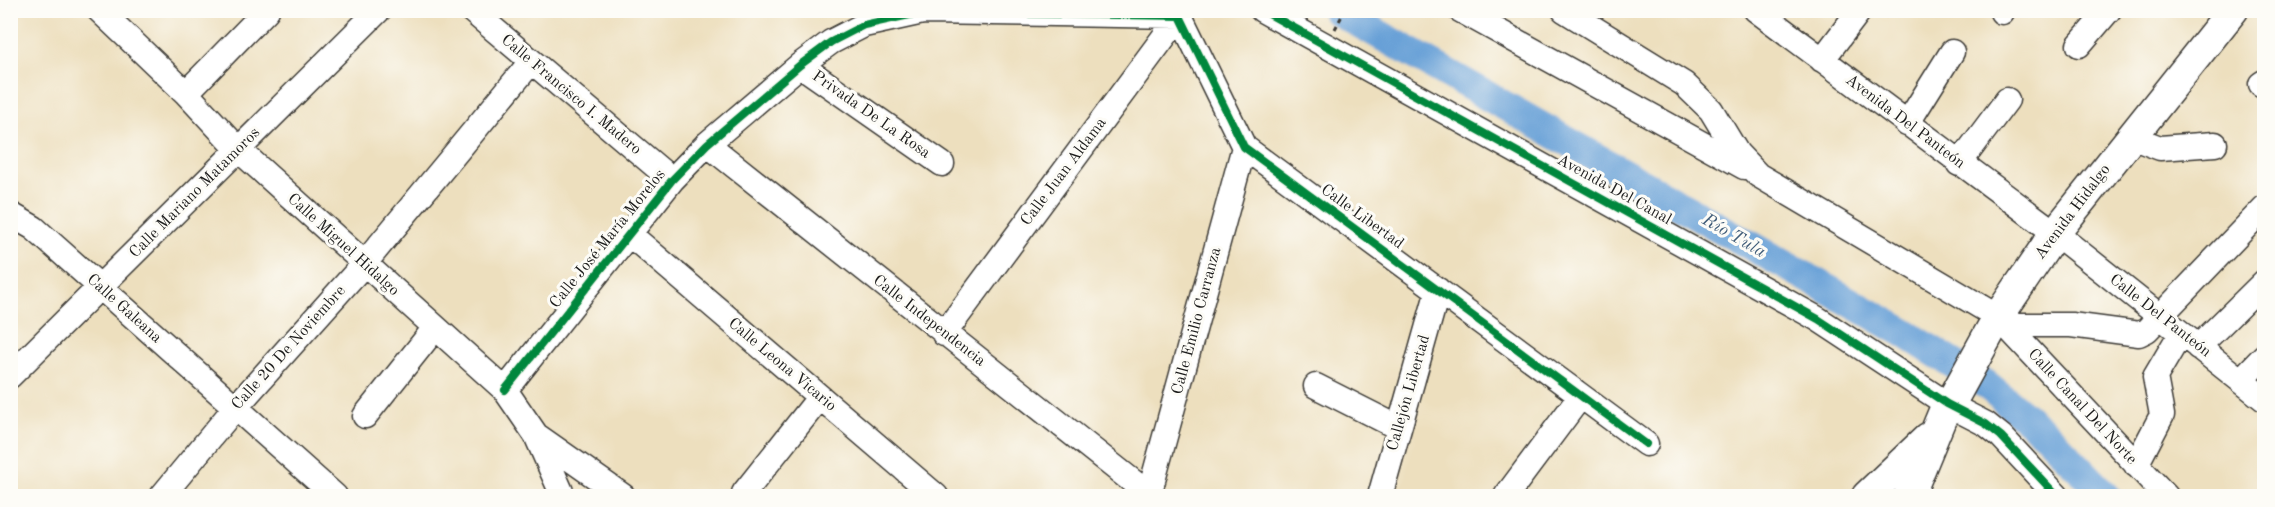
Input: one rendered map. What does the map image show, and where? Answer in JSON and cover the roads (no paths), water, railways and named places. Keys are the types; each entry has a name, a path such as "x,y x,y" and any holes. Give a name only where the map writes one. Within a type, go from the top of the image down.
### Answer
{"main road":[{"name":"Avenida Hidalgo","path":"1909,496 1946,410 2055,233 2233,10"},
{"name":"Avenida Hidalgo","path":"1867,496 1946,410"}],"street":[{"name":"Calle Miguel Hidalgo","path":"99,10 186,93 239,150 505,390 536,435 563,496"},
{"path":"186,93 267,10"},
{"name":"Calle Mariano Matamoros","path":"10,376 379,10"},
{"name":"Calle Francisco I. Madero","path":"471,10 672,180"},
{"name":"Avenida Del Canal","path":"1262,10 1818,319 1946,410 1986,424 2001,436 2057,496"},
{"path":"1460,10 1758,175 1998,325 2071,325 2139,334 2265,208"},
{"path":"1564,10 1684,84 1711,110 1737,153 1758,175"},
{"name":"Avenida Del Panteón","path":"1756,10 1959,164 2055,233"},
{"path":"1822,60 1860,10"},
{"path":"2079,45 2109,10"},
{"name":"Calle José María Morelos","path":"505,390 672,180 707,144 800,65 831,42 864,25 923,11 1182,14"},
{"name":"Calle Libertad","path":"1182,14 1244,147 1646,444"},
{"name":"Calle Juan Aldama","path":"944,334 1182,14"},
{"path":"1907,124 1952,52"},
{"name":"Calle 20 De Noviembre","path":"162,496 234,409 364,264 531,62"},
{"name":"Privada De La Rosa","path":"800,65 942,164"},
{"path":"1959,164 2007,100"},
{"path":"2131,136 2160,148 2216,144"},
{"name":"Calle Independencia","path":"707,144 1140,493"},
{"name":"Calle Emilio Carranza","path":"1140,493 1244,147"},
{"name":"Calle Galeana","path":"10,214 34,228 334,496"},
{"name":"Calle Del Panteón","path":"2055,233 2265,399"},
{"name":"Calle Leona Vicario","path":"628,234 936,496"},
{"path":"2136,465 2162,415 2156,377 2189,340 2265,282"},
{"name":"Callejón Libertad","path":"1380,496 1438,290"},
{"name":"Calle Canal Del Norte","path":"1998,325 2166,496"},
{"path":"365,416 435,328"},
{"path":"2241,380 2265,356"},
{"path":"1316,386 1399,428"},
{"path":"1506,496 1580,397"},
{"path":"744,493 820,398"},
{"path":"536,435 623,496"}],"waterway":[{"name":"Río Tula","path":"1336,10 1903,332 1987,385 2048,436 2106,496"}]}
